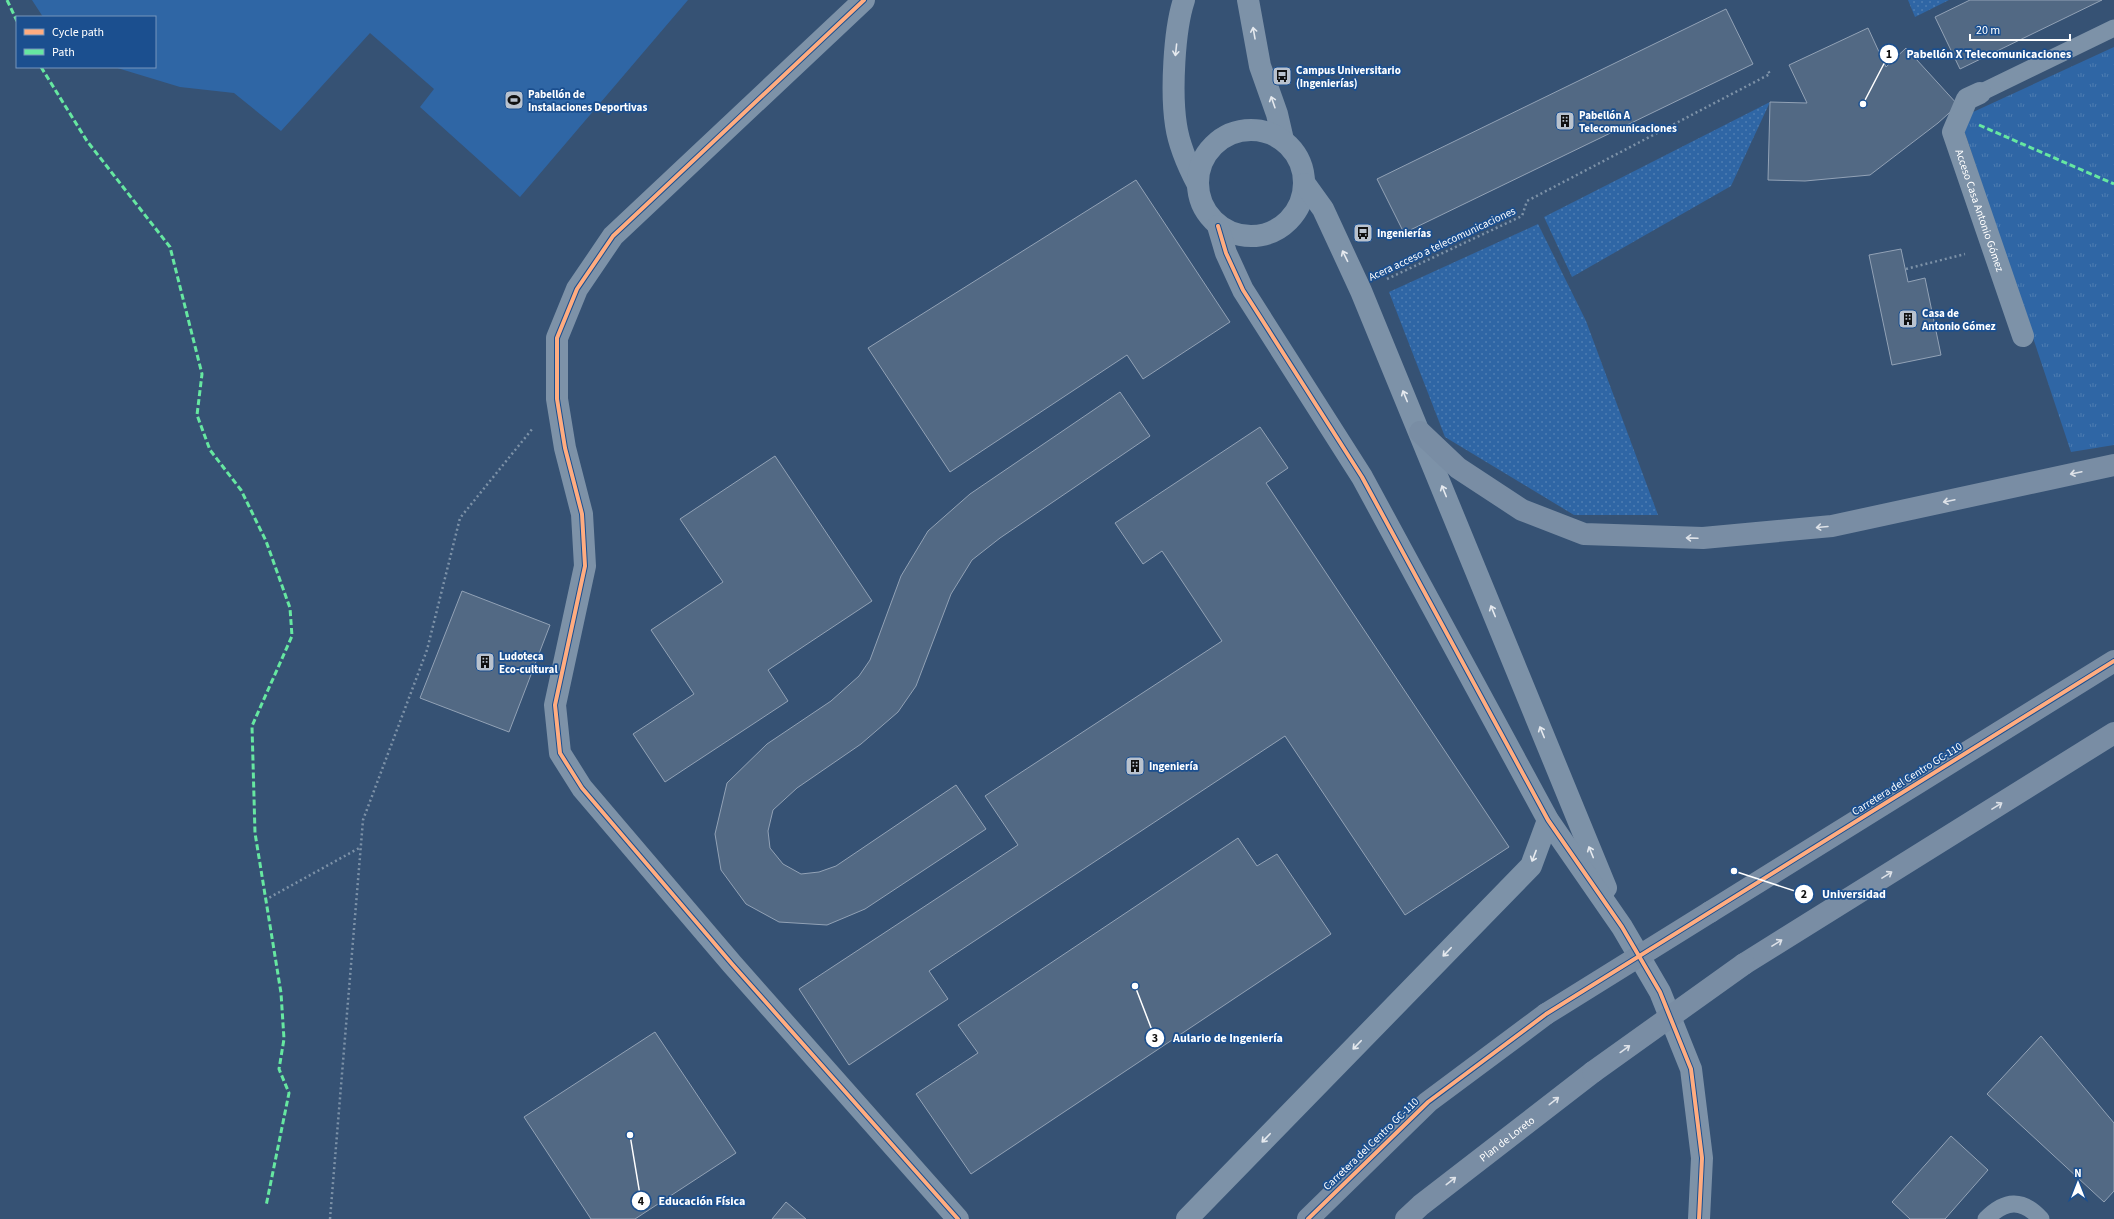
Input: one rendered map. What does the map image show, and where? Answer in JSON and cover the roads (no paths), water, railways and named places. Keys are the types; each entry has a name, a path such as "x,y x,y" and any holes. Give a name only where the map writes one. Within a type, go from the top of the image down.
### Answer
{"main road":[{"path":"1420,432 1458,468 1522,510 1584,534 1703,538 1832,526 2114,465"},
{"name":"Carretera del Centro GC-110","path":"1308,1219 1428,1102 1546,1014 2114,661"},
{"name":"Plan de Loreto","path":"1412,1214 1593,1072 1744,964 2114,733"}],"street":[{"path":"864,0 613,236 577,288 557,338 556,399 565,448 582,514 585,566 555,705 560,753 582,788 732,964 958,1219"},
{"path":"1248,0 1260,66 1277,114 1282,140"},
{"path":"1180,4 1174,71 1176,125 1185,158 1198,185"},
{"name":"Acceso Casa Antonio Gómez","path":"1980,93 1967,99 1953,132 2023,336"},
{"path":"1218,226 1233,233 1250,237 1266,234 1282,227 1294,216 1302,201 1305,184 1300,162 1293,150 1282,140 1267,133 1251,130 1234,133 1219,141 1207,153 1200,168 1198,185 1200,200 1208,214 1218,226 1226,253 1243,290 1362,477 1548,820 1622,927 1660,992 1691,1069 1702,1158 1699,1219"},
{"path":"1305,184 1323,208 1361,291 1622,927"},
{"path":"1188,1219 1531,866 1548,820"}],"lane":[{"path":"1980,93 2114,28"},
{"path":"1986,1219 2000,1208 2018,1203 2030,1208 2041,1219"}],"place":[{"name":"Campus Universitario (Ingenierías)","path":"1282,76"},
{"name":"Pabellón de Instalaciones Deportivas","path":"514,100"},
{"name":"Pabellón X Telecomunicaciones","path":"1863,104"},
{"name":"Pabellón A Telecomunicaciones","path":"1565,121"},
{"name":"Ingenierías","path":"1363,233"},
{"name":"Casa de Antonio Gómez","path":"1908,319"},
{"name":"Ludoteca Eco-cultural","path":"485,662"},
{"name":"Ingeniería","path":"1135,766"},
{"name":"Universidad","path":"1734,871"},
{"name":"Aulario de Ingeniería","path":"1135,986"},
{"name":"Educación Física","path":"630,1135"}]}
